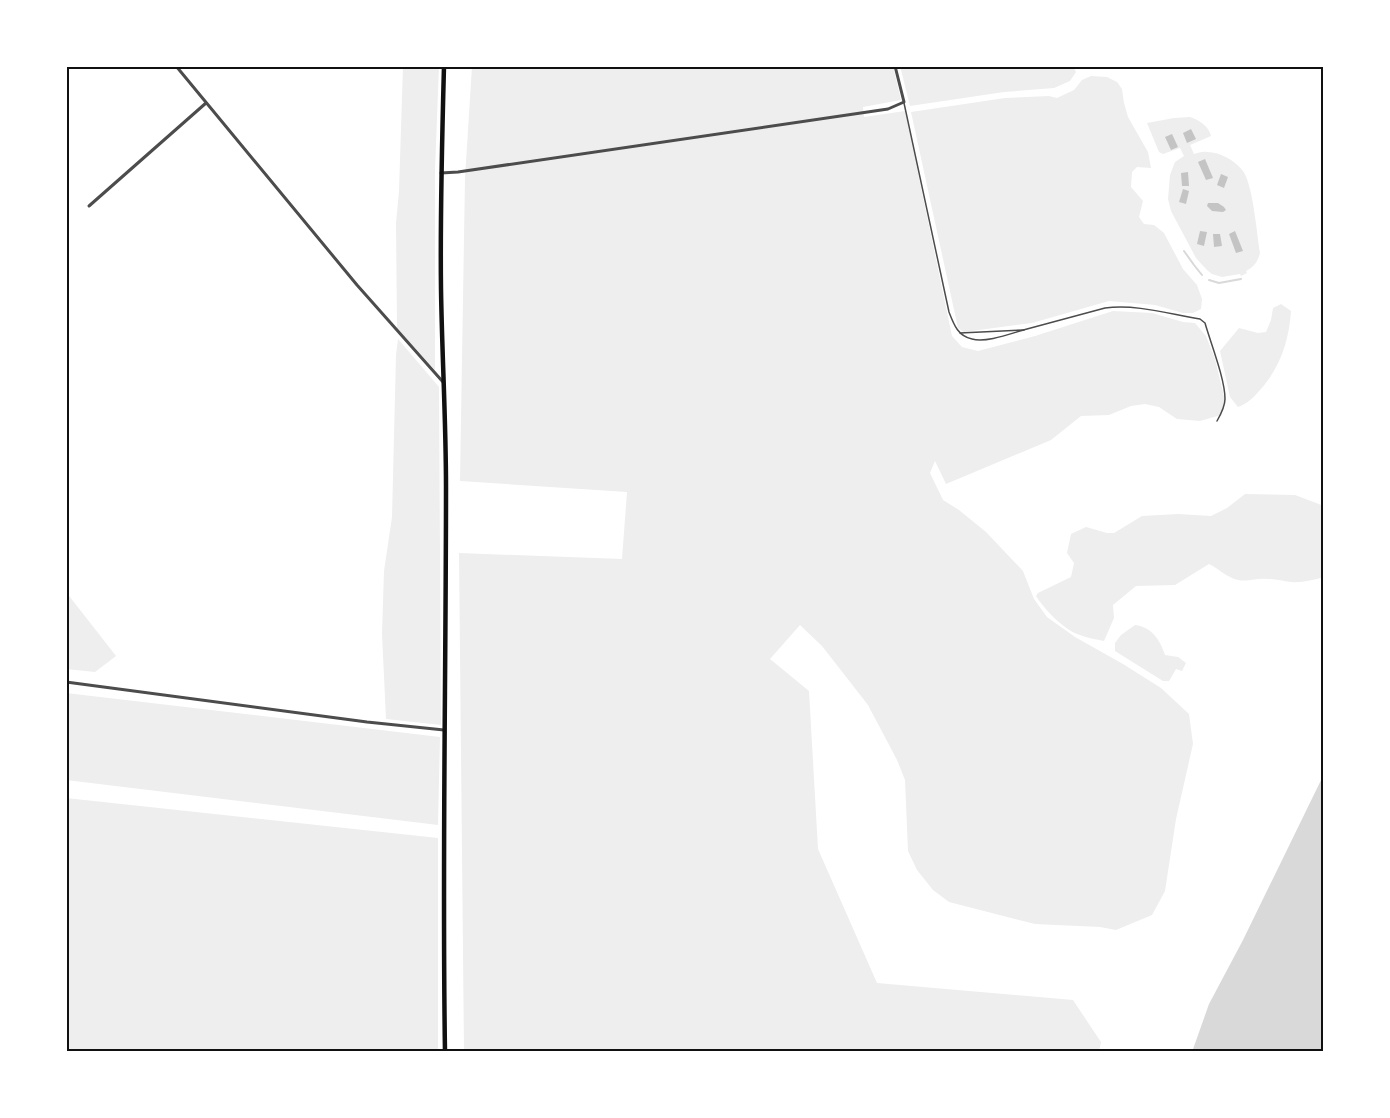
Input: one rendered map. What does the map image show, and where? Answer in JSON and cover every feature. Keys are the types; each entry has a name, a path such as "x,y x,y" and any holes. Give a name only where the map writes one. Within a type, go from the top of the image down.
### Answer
{"main road":[{"path":"444,66 441,289 446,483 445,1052"}],"street":[{"path":"176,66 357,285 444,383"},
{"path":"441,174 888,109 904,102 896,66"},
{"path":"89,206 206,103"},
{"path":"66,682 446,731"}],"lane":[{"path":"904,102 949,312 959,333 979,340 1000,337 1116,306 1149,309 1200,319 1205,323 1224,393 1225,401 1217,421"},
{"path":"959,333 1026,330"}],"shaded area":[{"path":"403,66 439,66 435,170 435,370 397,328 396,223"},
{"path":"472,66 893,66 901,100 863,107 864,117 905,111 952,336 962,347 978,351 1035,336 1113,311 1152,313 1195,323 1206,336 1215,359 1225,401 1221,415 1200,421 1177,419 1159,407 1145,404 1131,406 1109,415 1081,416 1051,440 946,484 935,461 930,473 943,500 986,532 1023,571 1034,599 1047,617 1075,637 1161,688 1189,714 1193,744 1176,819 1165,891 1152,915 1116,930 1100,927 1035,924 949,902 933,890 917,870 908,851 905,780 868,705 822,646 800,625 770,659 809,691 818,849 877,983 1073,1000 1101,1042 1099,1052 464,1052 459,553 622,559 627,492 460,481 465,178"},
{"path":"900,66 1073,66 1076,72 1070,81 1054,88 1004,92 910,106"},
{"path":"1091,76 1107,77 1117,82 1122,89 1128,117 1148,152 1151,168 1137,167 1132,172 1131,187 1143,201 1139,217 1144,224 1154,225 1164,233 1183,269 1197,285 1202,299 1201,309 1193,313 1183,313 1155,305 1109,301 1032,323 964,332 958,328 911,112 1005,98 1049,96 1057,98 1074,90 1082,80"},
{"path":"1190,117 1203,124 1211,136 1190,145 1194,154 1212,152 1222,155 1240,167 1246,178 1252,198 1260,253 1255,264 1241,276 1240,274 1222,277 1207,270 1196,258 1171,211 1168,199 1170,175 1175,162 1184,156 1180,148 1163,154 1159,152 1147,123"},
{"path":"1281,304 1291,311 1282,354 1267,382 1250,400 1238,407 1230,397 1220,351 1239,328 1258,333 1266,332 1273,308"},
{"path":"398,339 439,387 441,725 386,719 382,634 384,571 392,517"},
{"path":"1245,494 1295,495 1324,506 1324,577 1299,582 1273,579 1238,580 1209,564 1175,585 1136,586 1113,605 1114,618 1104,641 1074,633 1049,613 1036,596 1071,577 1074,563 1067,553 1071,534 1086,527 1114,533 1142,516 1178,514 1211,516 1227,508"},
{"path":"66,592 116,656 95,672 66,669"},
{"path":"1135,625 1151,631 1161,644 1165,655 1178,657 1186,663 1182,671 1176,669 1169,681 1163,681 1115,651 1115,643 1121,635"},
{"path":"66,693 440,737 438,825 66,780"},
{"path":"1324,774 1324,1052 1192,1052 1209,1004"},
{"path":"66,798 438,838 438,1052 66,1052"}],"building":[{"path":"1191,129 1196,139 1187,143 1183,133"},
{"path":"1172,134 1178,147 1171,150 1165,137"},
{"path":"1205,159 1213,178 1206,180 1198,162"},
{"path":"1188,172 1189,186 1182,186 1181,173"},
{"path":"1221,174 1228,177 1224,188 1217,185"},
{"path":"1183,189 1189,191 1186,204 1179,202"},
{"path":"1208,203 1218,203 1226,210 1212,211 1207,206"},
{"path":"1200,231 1207,232 1204,246 1197,244"},
{"path":"1235,231 1243,251 1236,253 1229,234"},
{"path":"1213,234 1220,234 1222,246 1214,247"}],"waterway":[{"path":"1184,251 1202,275"},
{"path":"1209,280 1219,283 1241,279"}]}
